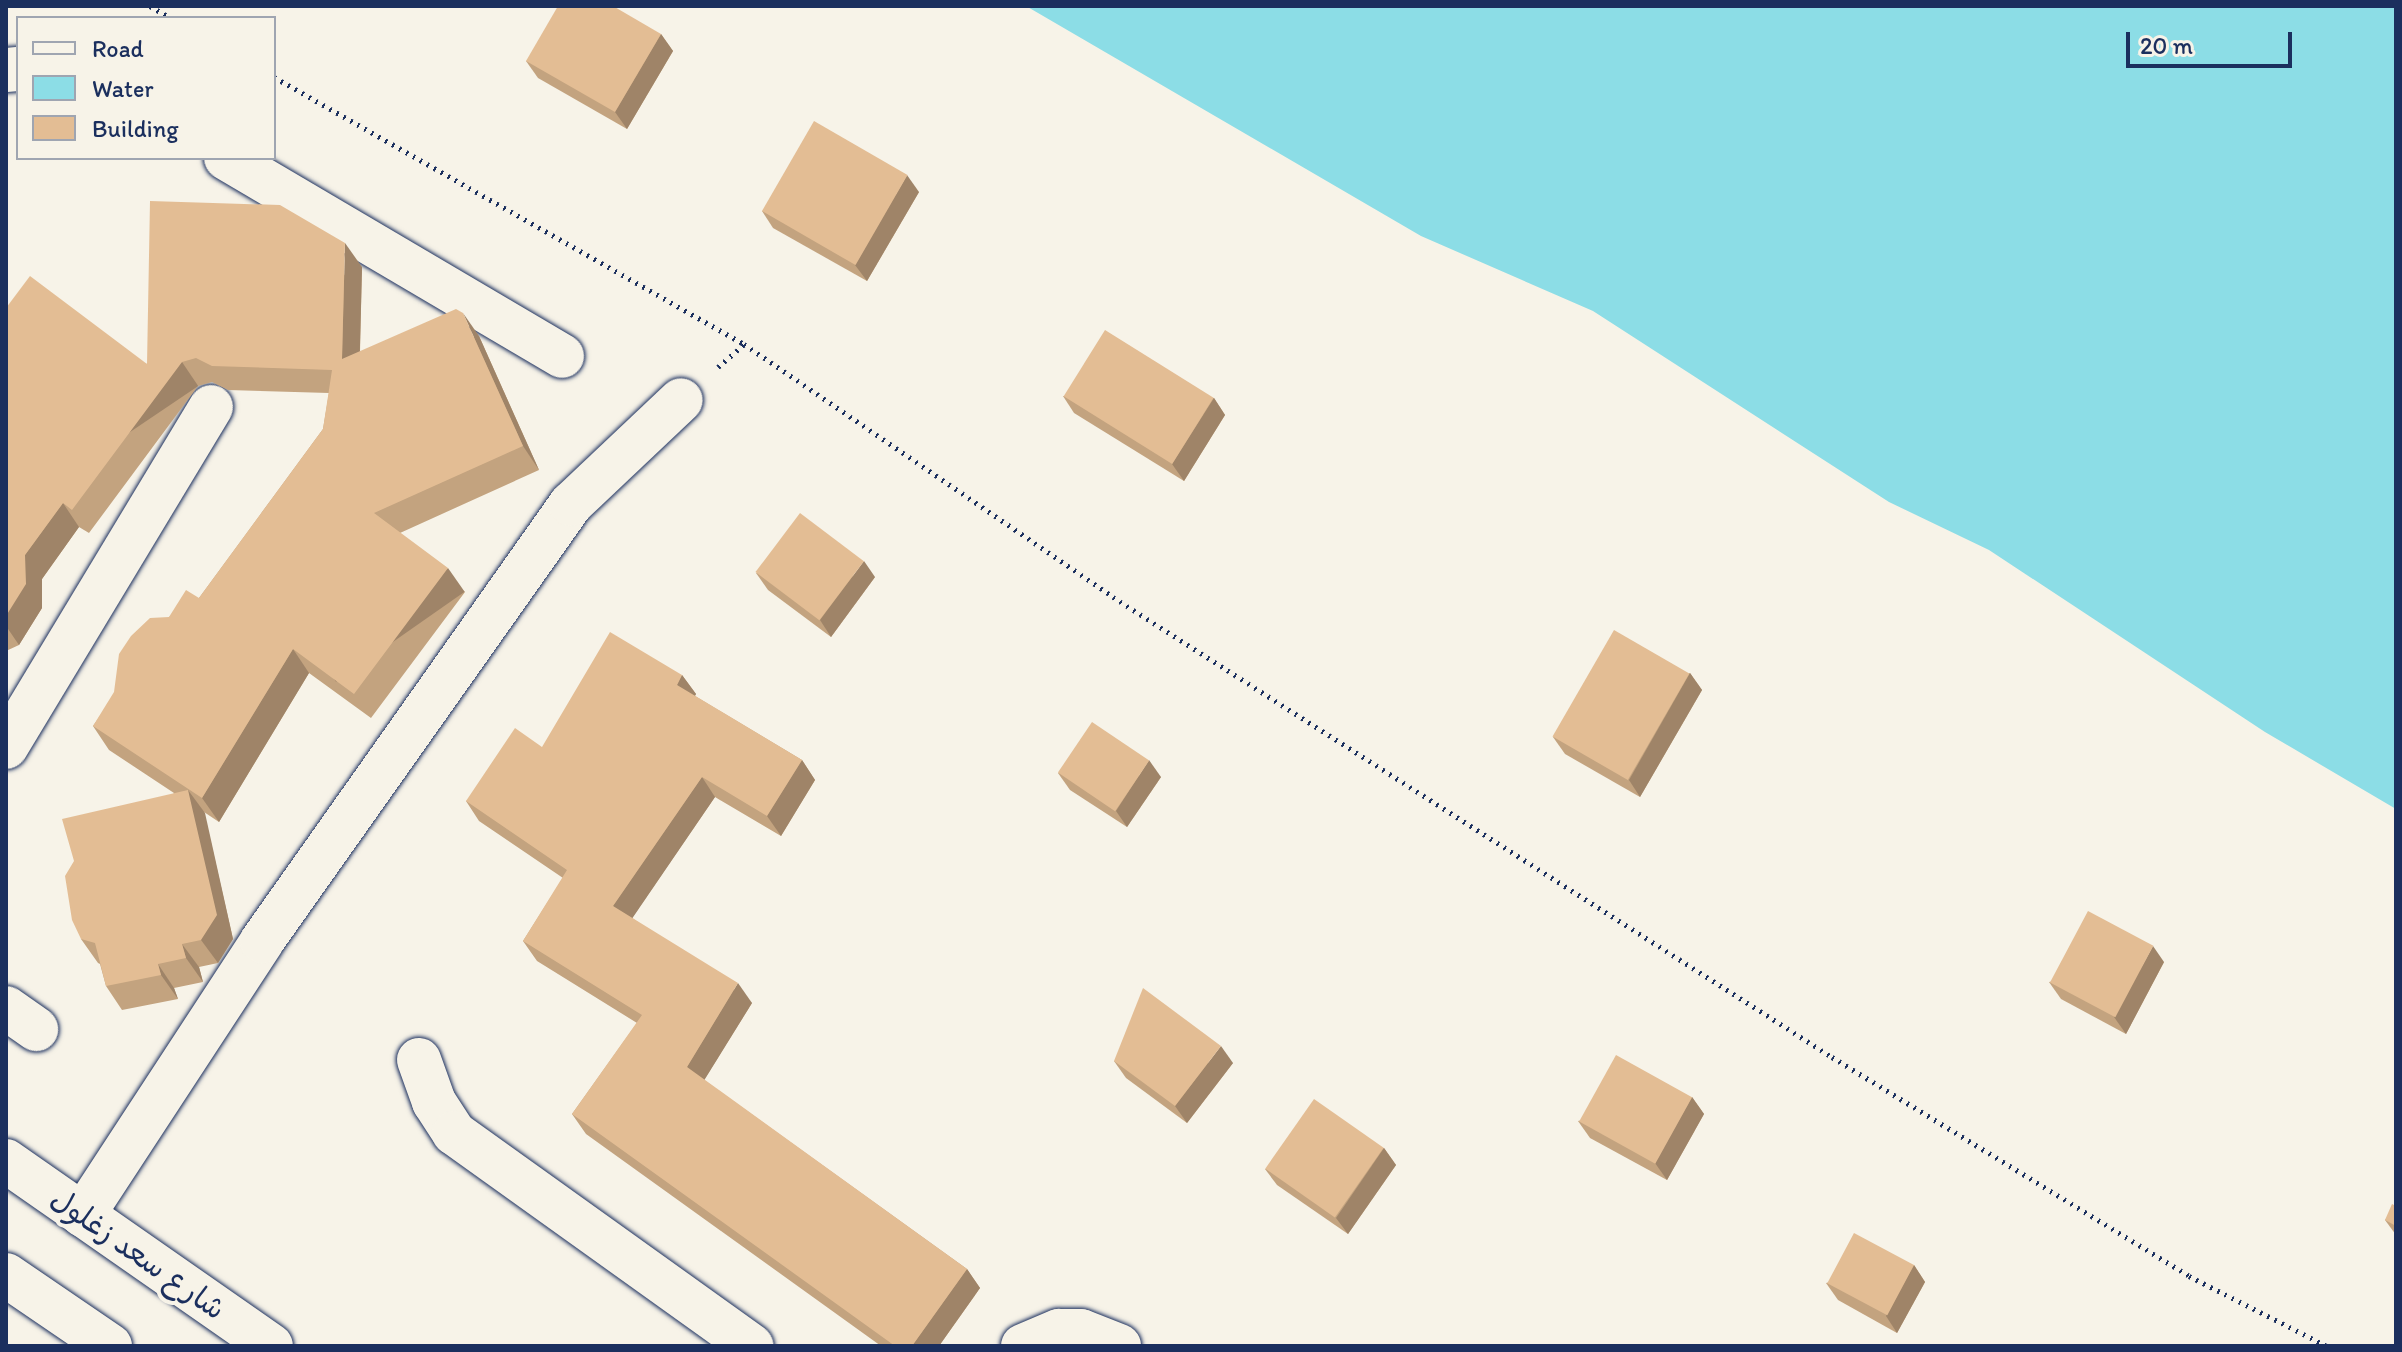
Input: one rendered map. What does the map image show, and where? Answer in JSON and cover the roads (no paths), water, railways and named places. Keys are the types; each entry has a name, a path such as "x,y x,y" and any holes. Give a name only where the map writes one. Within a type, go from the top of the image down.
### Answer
{"street":[{"path":"229,160 562,356"},
{"path":"83,1215 262,941 571,504 681,400"},
{"path":"6,747 211,407"},
{"path":"419,1060 434,1102 454,1133 752,1346"},
{"name":"شارع سعد زغلول","path":"6,1161 271,1346"},
{"path":"6,1275 110,1346"},
{"path":"1023,1346 1059,1331 1081,1331 1119,1346"}],"water":[{"path":"1026,6 2396,6 2396,809 2265,732 1989,550 1889,502 1593,311 1421,236"}]}
